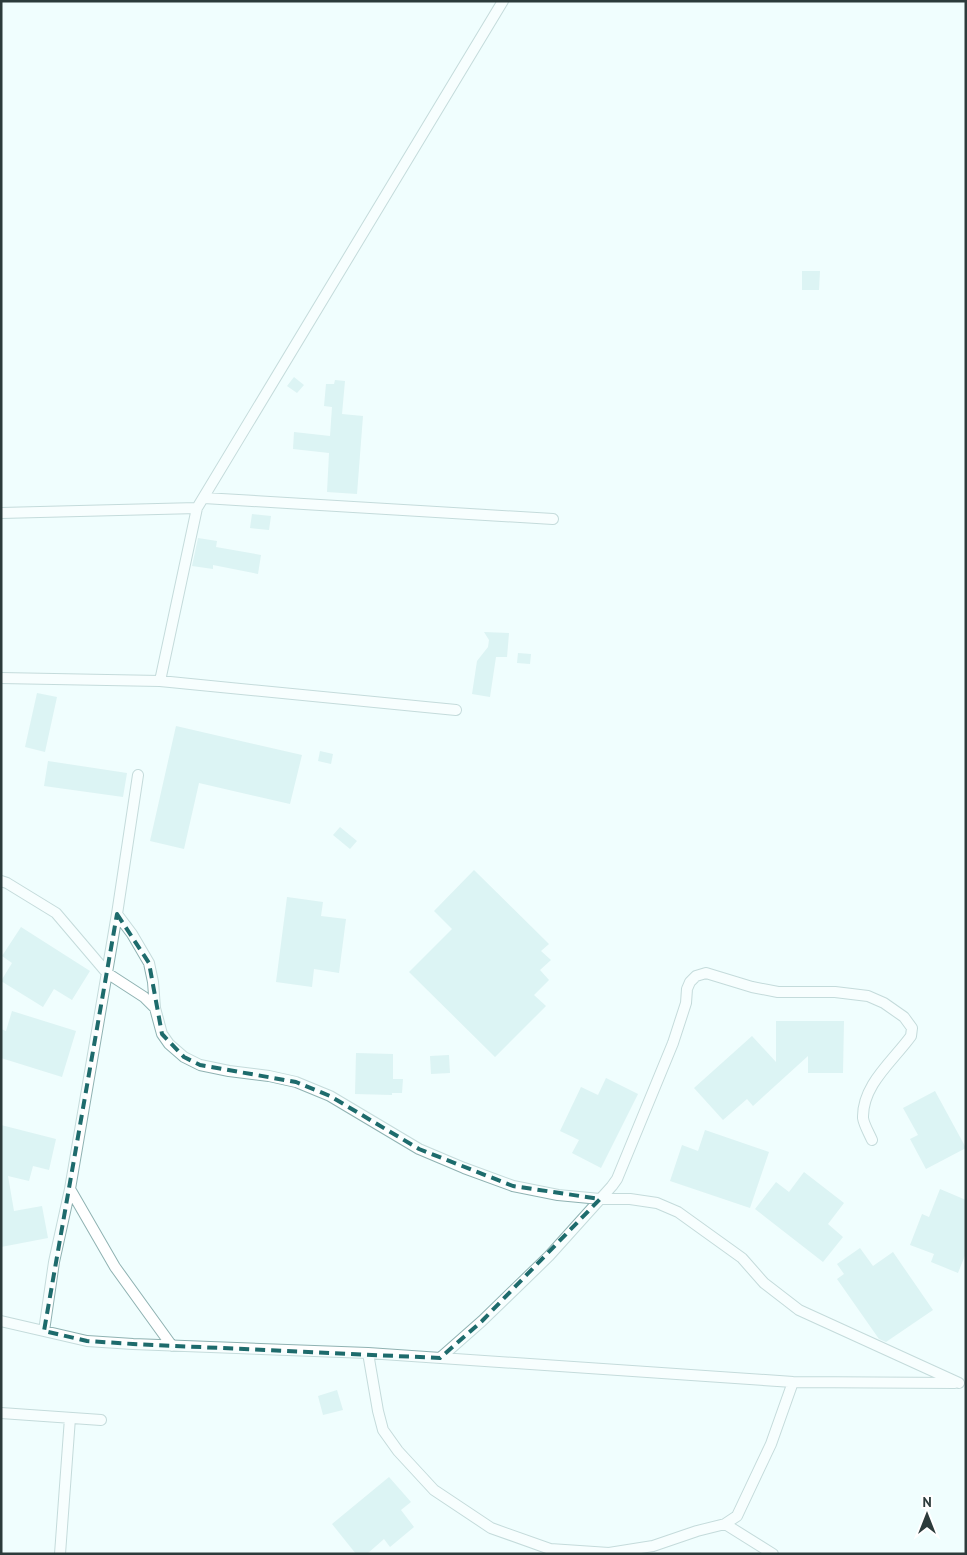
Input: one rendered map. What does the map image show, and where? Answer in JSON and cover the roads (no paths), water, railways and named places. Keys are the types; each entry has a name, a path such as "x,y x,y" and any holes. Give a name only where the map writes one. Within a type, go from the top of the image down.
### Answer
{"street":[{"path":"160,681 197,508 503,1"},
{"path":"204,498 553,519"},
{"path":"1,513 197,508"},
{"path":"1,678 160,681 456,710"},
{"path":"44,1331 54,1262 70,1189 117,914 138,775"},
{"path":"1,881 56,914 107,973 144,997 155,1008"},
{"path":"117,914 145,953 149,963 159,1026 169,1044 184,1057 200,1065 296,1082 330,1096 419,1149 513,1186 558,1195 600,1199 630,1199 657,1203 678,1212 742,1258 764,1283 800,1310 962,1383"},
{"path":"440,1358 482,1321 549,1256 617,1179 673,1043 686,1003 687,989 690,982 696,976 706,973 752,988 778,992 835,992 868,996 884,1003 904,1017 912,1028 911,1036 872,1084 865,1103 863,1120 872,1140"},
{"path":"70,1189 115,1267 172,1346"},
{"path":"1,1321 87,1341 368,1353 793,1382 962,1383"},
{"path":"368,1353 383,1430 398,1451 434,1490 491,1528 550,1549 609,1553 653,1546 725,1524 737,1516 771,1444 793,1382"},
{"path":"1,1413 101,1420"},
{"path":"60,1554 70,1418"},
{"path":"725,1524 773,1554"}]}
